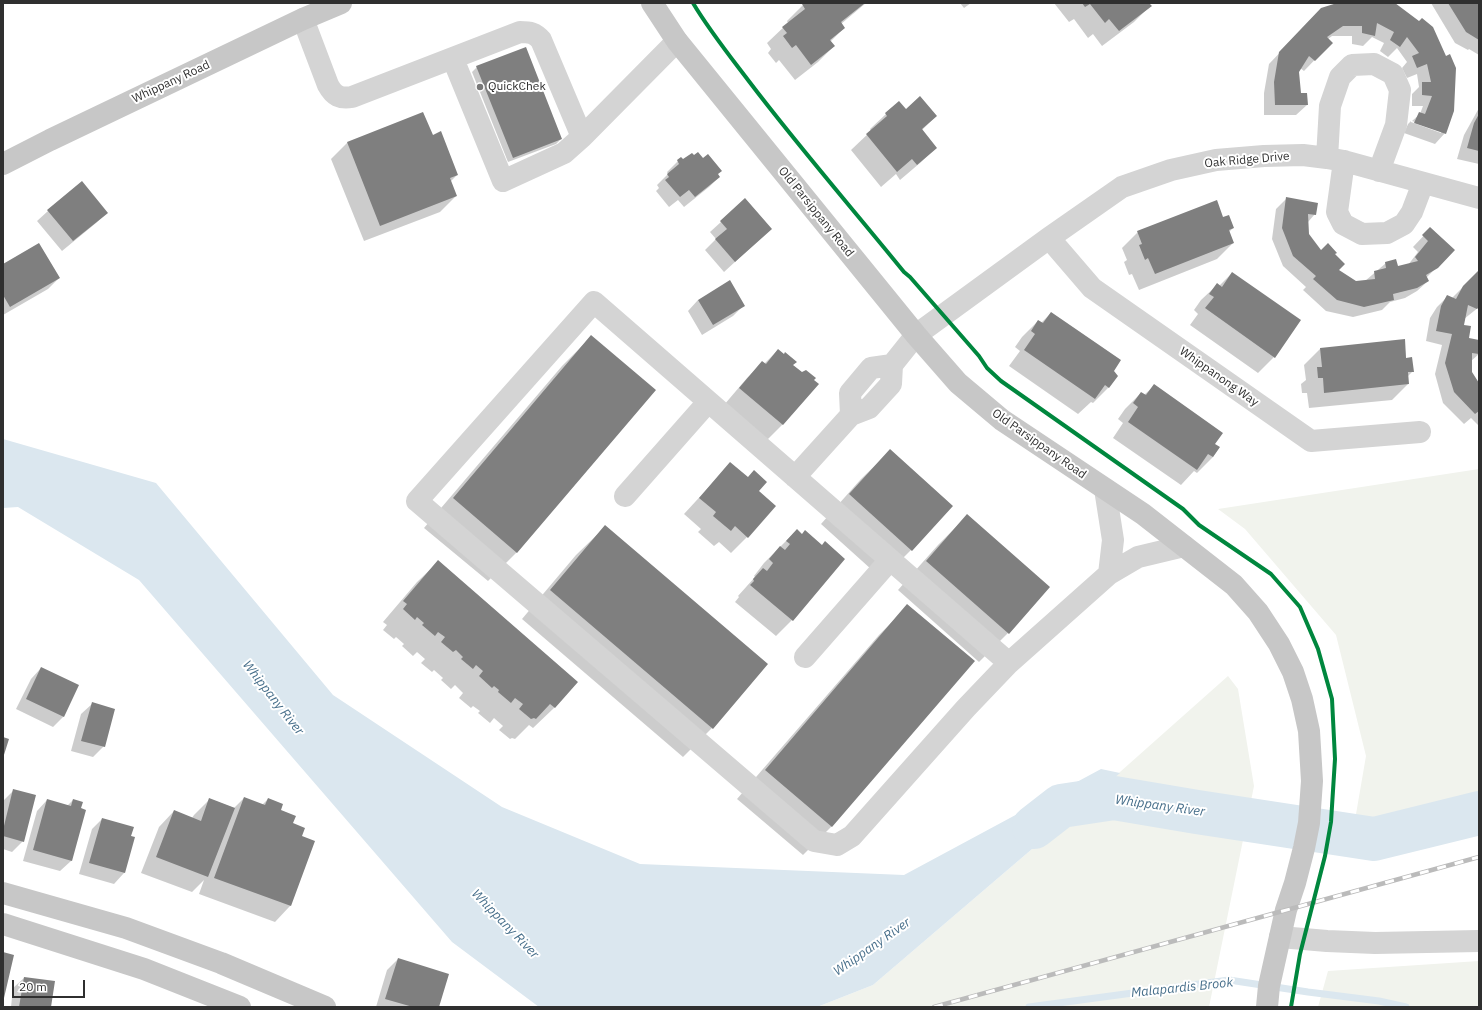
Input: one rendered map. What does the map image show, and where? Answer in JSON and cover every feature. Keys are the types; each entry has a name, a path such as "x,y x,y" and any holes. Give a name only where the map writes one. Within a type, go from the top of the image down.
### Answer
{"main road":[{"name":"Whippany Road","path":"3,164 303,19 341,3"},
{"name":"Old Parsippany Road","path":"652,3 677,41 916,335 958,383 1002,420 1143,514 1234,585 1258,612 1279,644 1293,672 1302,699 1308,725 1312,764 1311,798 1304,848 1286,910 1267,1007"},
{"path":"3,893 126,928 221,962 325,1007"},
{"path":"3,924 144,969 234,1006"}],"lane":[{"path":"303,19 328,86 338,97 352,97 520,32 530,32 541,40 582,137"},
{"path":"453,59 503,181 564,153 582,137 677,41"},
{"path":"1379,171 1396,125 1400,90 1392,74 1374,64 1352,65 1340,77 1330,106 1336,160 1337,212 1343,224 1362,234 1387,233 1404,224 1412,212 1423,183"},
{"name":"Oak Ridge Drive","path":"795,477 850,415 850,393 871,368 892,365 916,335 1122,187 1171,170 1216,160 1264,156 1303,155 1336,160 1479,198"},
{"name":"Whippanong Way","path":"1049,238 1092,288 1310,441 1420,432"},
{"path":"1009,663 594,302 417,501 814,841 837,845 852,836 966,708 1009,663 1109,574 1138,557 1184,546"},
{"path":"624,496 708,402"},
{"path":"1105,489 1113,540 1109,574"},
{"path":"805,656 890,560"},
{"path":"1279,942 1328,941 1375,943 1479,941"}],"shaded area":[{"path":"1479,469 1479,798 1387,825 1355,820 1366,756 1336,635 1245,529 1218,509"},
{"path":"1228,676 1238,689 1254,786 1209,1007 817,1007 873,985 1066,820"},
{"path":"1479,961 1479,1007 1318,1007 1328,971"}],"water":[{"path":"3,439 156,483 333,695 502,807 640,864 904,875 1101,769 1120,773 873,985 817,1007 539,1007 452,942 139,580 18,507 3,508"}],"building":[{"path":"865,3 841,22 845,28 830,40 835,46 811,65 796,45 792,48 783,36 787,33 782,27 805,9 802,4"},
{"path":"1082,3 1149,3 1152,6 1119,31 1109,19 1105,23 1090,4 1085,7"},
{"path":"1337,3 1395,3 1419,21 1422,18 1433,27 1446,56 1450,54 1456,68 1454,111 1446,134 1414,123 1419,112 1425,114 1432,96 1422,95 1422,82 1431,82 1427,64 1417,68 1412,56 1419,53 1407,37 1400,47 1390,40 1394,32 1377,23 1375,36 1362,33 1362,26 1343,26 1327,37 1333,43 1315,61 1309,56 1299,72 1301,93 1307,93 1308,105 1275,105 1274,82 1279,52 1321,8"},
{"path":"1448,3 1479,3 1479,40 1466,32"},
{"path":"526,47 562,139 513,158 476,66"},
{"path":"920,96 937,116 922,129 937,148 917,165 912,159 897,172 866,134 887,116 885,113 899,101 906,109"},
{"path":"423,112 433,135 441,131 458,175 450,178 457,196 380,226 347,142"},
{"path":"1479,114 1479,151 1467,148 1474,123"},
{"path":"698,152 703,158 708,154 722,171 718,174 720,177 695,197 689,190 680,197 665,180 669,177 667,174 679,164 677,160 681,157 683,159 692,153 694,155"},
{"path":"82,181 108,213 73,241 47,210"},
{"path":"1286,197 1318,203 1316,215 1308,214 1309,234 1321,250 1328,243 1337,253 1335,254 1345,264 1339,270 1356,281 1375,279 1374,271 1386,268 1385,262 1396,259 1398,266 1418,261 1415,257 1428,241 1422,235 1430,227 1455,250 1438,268 1426,275 1429,281 1417,288 1393,294 1394,300 1364,307 1337,300 1313,279 1316,276 1293,256 1282,228"},
{"path":"745,198 772,229 735,262 715,239 727,229 720,221"},
{"path":"1217,200 1223,217 1229,215 1234,228 1229,230 1234,243 1155,274 1148,258 1145,260 1139,245 1142,244 1137,231"},
{"path":"39,243 60,278 10,307 3,295 3,264"},
{"path":"1479,270 1479,307 1477,309 1468,305 1464,325 1471,326 1469,338 1479,340 1479,354 1472,353 1472,372 1479,383 1479,411 1475,414 1454,392 1445,363 1452,334 1436,331 1441,306 1447,295 1456,299 1463,286"},
{"path":"1232,272 1301,320 1275,358 1205,308 1214,297 1209,294 1217,283 1222,287"},
{"path":"730,280 745,306 713,325 698,300"},
{"path":"1051,312 1121,360 1114,371 1118,376 1109,388 1105,385 1095,399 1024,350 1035,334 1031,331 1038,320 1043,323"},
{"path":"591,335 656,390 517,553 453,498"},
{"path":"1405,339 1406,358 1412,357 1414,372 1408,372 1409,384 1324,393 1323,378 1318,378 1317,367 1322,367 1320,348"},
{"path":"778,349 784,354 785,352 797,362 793,365 802,372 806,370 816,378 814,380 819,384 783,425 739,388 762,361 766,364"},
{"path":"1154,384 1223,433 1215,444 1220,447 1213,457 1208,454 1197,470 1128,422 1138,407 1133,403 1141,392 1146,395"},
{"path":"890,449 953,506 912,551 849,494"},
{"path":"730,462 748,477 754,470 767,482 759,491 776,506 748,538 735,526 731,531 713,516 716,512 699,498"},
{"path":"967,514 1050,587 1009,634 926,561"},
{"path":"605,525 768,664 713,729 550,590"},
{"path":"797,529 802,534 805,530 822,545 825,541 845,559 793,621 750,585 754,581 753,579 763,568 767,571 773,563 769,559 780,546 785,550 790,544 786,541"},
{"path":"438,560 578,682 555,708 550,704 536,719 531,719 519,709 523,704 515,698 511,703 498,692 499,690 494,686 492,688 479,676 483,671 476,665 473,669 461,659 463,657 456,650 453,652 441,642 445,637 438,632 435,636 422,625 424,623 417,617 415,620 403,609 407,604 403,601"},
{"path":"907,604 975,661 832,827 765,770"},
{"path":"41,667 79,685 64,717 26,699"},
{"path":"92,702 115,709 105,747 81,741"},
{"path":"3,737 9,739 3,758"},
{"path":"13,789 36,795 24,842 3,836 3,830"},
{"path":"244,797 265,805 268,798 283,804 281,810 296,816 293,823 305,828 302,836 315,841 291,906 214,878"},
{"path":"209,798 235,808 208,877 156,857 174,810 201,821"},
{"path":"47,799 71,806 73,799 83,802 81,808 86,810 72,861 33,850"},
{"path":"102,818 134,827 131,836 135,837 125,873 89,863"},
{"path":"3,952 14,955 4,998 3,998"},
{"path":"398,958 449,974 439,1007 413,1007 385,999"},
{"path":"24,977 55,981 51,1007 19,1007"}],"waterway":[{"name":"Whippany River","path":"1034,827 1061,806 1114,798 1374,839 1479,813"},
{"name":"Malapardis Brook","path":"1029,1007 1229,980 1379,1001 1406,1007"}],"railway":[{"path":"934,1007 1479,857"}],"cycle path":[{"path":"693,3 719,42 786,129 904,272 979,356 987,368 1001,381 1183,509 1199,525 1271,574 1300,607 1318,649 1332,699 1335,759 1331,822 1325,856 1300,954 1291,1007"}],"place":[{"name":"QuickChek","path":"480,87"}]}
